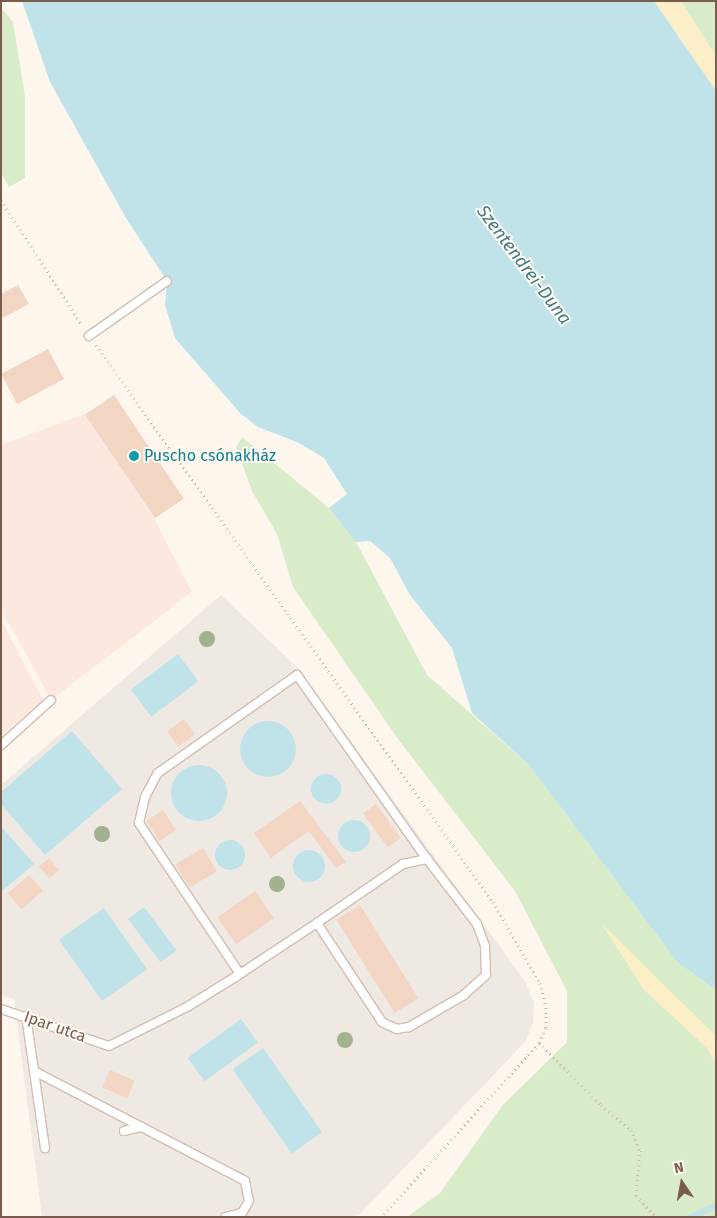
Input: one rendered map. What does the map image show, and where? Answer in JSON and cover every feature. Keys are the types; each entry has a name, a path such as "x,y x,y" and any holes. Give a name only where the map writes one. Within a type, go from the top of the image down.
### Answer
{"lane":[{"path":"90,336 167,281"},
{"path":"317,923 382,1022 397,1029 409,1027 456,1000 486,975 485,946 477,924 427,859 297,675 158,773 145,797 139,823 240,974 403,864 427,859"},
{"path":"1,745 51,700"},
{"name":"Ipar utca","path":"1,1010 26,1016 109,1046 187,1007 240,974"},
{"path":"26,1016 45,1148"},
{"path":"34,1071 246,1180 249,1201 242,1213 226,1217"},
{"path":"124,1131 142,1127"}],"path":[{"path":"1,200 90,336"},
{"path":"539,1043 601,1105 631,1130 640,1150 636,1196 656,1217"}],"shaded area":[{"path":"85,414 154,518 192,592 51,700 1,609 1,445"},
{"path":"221,595 297,667 524,980 534,1002 533,1023 526,1041 360,1214 352,1217 42,1217 14,999 1,995 1,785"},
{"path":"1,619 43,700 1,736"}],"green space":[{"path":"681,1 716,1 716,56 711,51"},
{"path":"1,8 13,22 25,97 25,178 9,187 1,173"},
{"path":"242,437 329,508 356,542 427,675 529,765 678,963 716,990 716,1217 407,1217 440,1193 502,1106 567,1042 567,991 515,891 398,739 293,587 277,534 252,491 236,447"}],"sand":[{"path":"654,1 681,1 716,56 716,91"},
{"path":"602,924 716,1036 716,1064 707,1048 644,990"}],"water":[{"name":"Szentendrei-Duna","path":"22,1 654,1 716,91 716,990 678,963 529,765 472,713 452,648 410,595 390,558 370,541 356,542 329,508 347,494 324,458 297,442 258,427 240,413 175,338 165,305 167,281 126,218 50,82"},
{"path":"178,654 198,681 151,717 131,690"},
{"path":"268,721 279,723 288,729 294,738 296,749 294,760 288,769 279,775 268,777 257,775 248,769 242,760 240,749 242,738 248,729 257,723"},
{"path":"72,731 122,789 45,855 1,804 1,792"},
{"path":"199,765 210,767 219,773 225,782 227,793 225,804 219,813 210,819 199,821 188,819 179,813 173,804 171,793 173,782 179,773 188,767"},
{"path":"326,774 336,779 341,789 336,799 326,804 316,799 311,789 316,779"},
{"path":"354,820 366,824 370,836 366,848 354,852 342,848 338,836 342,824"},
{"path":"1,826 34,864 1,892"},
{"path":"230,840 240,845 245,855 240,865 230,870 220,865 215,855 220,845"},
{"path":"309,850 321,854 325,866 321,878 309,882 297,878 293,866 297,854"},
{"path":"144,907 176,950 161,962 128,919"},
{"path":"104,908 147,969 102,1001 59,940"},
{"path":"241,1019 258,1042 205,1081 188,1058"},
{"path":"263,1048 322,1132 292,1154 233,1069"}],"building":[{"path":"18,285 29,304 1,319 1,294"},
{"path":"48,349 64,379 17,404 1,374"},
{"name":"Puscho csónakház","path":"114,395 184,499 155,518 85,415"},
{"path":"184,719 195,734 178,747 167,731"},
{"path":"300,801 346,862 336,868 309,831 271,858 254,833"},
{"path":"376,804 401,838 388,847 363,813"},
{"path":"163,810 176,830 159,841 146,821"},
{"path":"203,848 217,871 189,888 176,864"},
{"path":"49,858 59,870 49,879 39,866"},
{"path":"29,875 43,891 22,909 8,893"},
{"path":"255,891 274,918 236,944 217,917"},
{"path":"360,905 418,998 395,1013 336,920"},
{"path":"110,1070 135,1081 127,1098 102,1087"}],"waterway":[{"path":"690,1217 716,1206"}],"place":[{"name":"Puscho csónakház","path":"134,456"}]}
